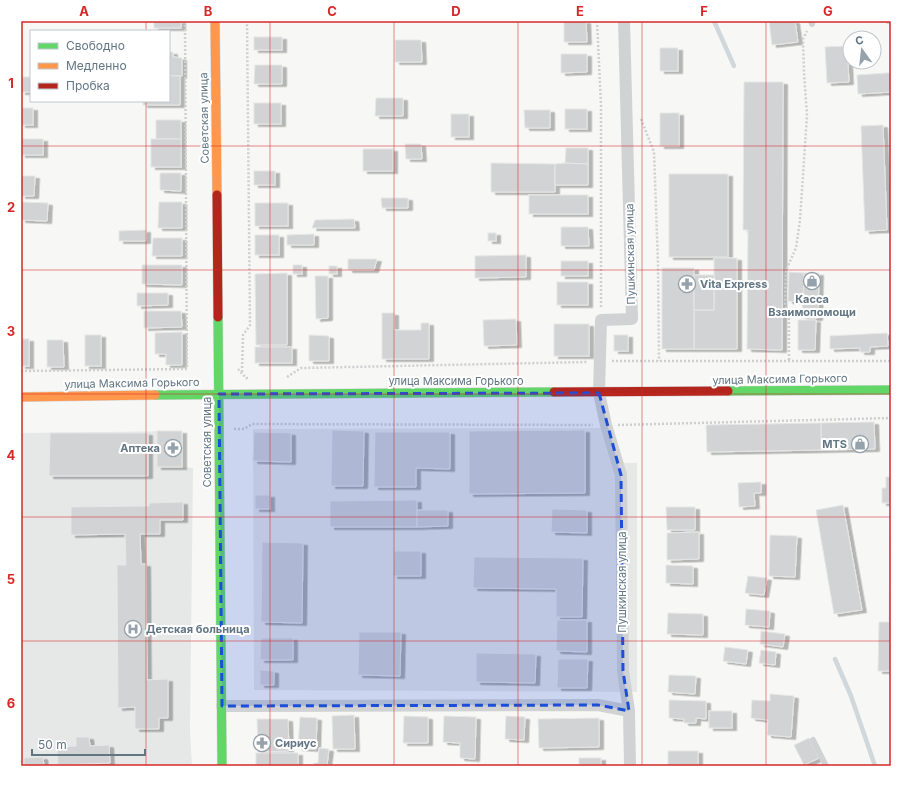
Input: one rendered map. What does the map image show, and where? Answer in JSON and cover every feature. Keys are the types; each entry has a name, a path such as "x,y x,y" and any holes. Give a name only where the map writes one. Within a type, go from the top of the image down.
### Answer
{"main road":[{"name":"Советская улица","path":"215,21 222,766"},
{"name":"улица Максима Горького","path":"21,397 219,394 599,393 891,390"}],"street":[{"name":"Пушкинская улица","path":"624,21 632,319 601,320 599,393 606,425 621,475 623,671 629,711 630,766"},
{"path":"222,706 598,705 629,711"}],"lane":[{"path":"813,740 826,766"}],"path":[{"path":"21,371 187,369 185,21"},
{"path":"242,372 243,335 250,325 247,21"},
{"path":"597,21 601,105 601,320"},
{"path":"789,360 790,316 785,304 786,270 796,248 800,220 807,115 803,39 811,22"},
{"path":"641,119 654,152 655,160 658,263 658,361"},
{"path":"281,377 288,377 301,368 599,361 891,360"},
{"path":"238,368 246,378 253,378"},
{"path":"219,430 244,429 252,424 606,425 891,418"}],"highlighted area":[{"path":"599,393 621,475 623,671 629,711 598,705 222,706 219,394"}],"shaded area":[{"path":"609,428 621,463 637,463 637,692 254,690 253,429"},
{"path":"182,431 182,467 193,468 190,730 192,766 21,766 21,433"}],"building":[{"path":"154,21 181,21 181,28 154,28"},
{"path":"564,21 586,21 587,42 564,42"},
{"path":"769,21 795,21 798,42 772,45"},
{"path":"254,37 282,37 282,50 254,50"},
{"path":"395,40 421,40 422,62 395,62"},
{"path":"842,46 842,70 848,70 849,82 827,83 825,47"},
{"path":"660,48 678,48 678,71 660,71"},
{"path":"170,52 173,52 173,57 182,58 182,76 170,76"},
{"path":"561,54 587,54 587,72 561,73"},
{"path":"255,65 282,65 282,84 254,84"},
{"path":"891,73 891,92 858,94 857,75"},
{"path":"170,76 180,76 180,105 143,105 143,102 170,102"},
{"path":"21,77 30,77 30,92 21,92"},
{"path":"744,82 783,82 782,350 747,349 748,230 743,230"},
{"path":"376,98 403,98 403,116 375,116"},
{"path":"254,103 281,103 281,124 254,124"},
{"path":"21,108 33,108 33,125 21,125"},
{"path":"565,109 587,109 587,129 565,129"},
{"path":"524,110 550,110 550,128 525,128"},
{"path":"660,113 679,113 679,146 660,146"},
{"path":"451,114 469,114 469,137 451,137"},
{"path":"156,120 181,120 181,139 156,139"},
{"path":"883,125 887,230 865,231 861,126"},
{"path":"21,139 43,139 43,155 21,155"},
{"path":"151,139 181,139 181,167 151,167"},
{"path":"405,144 421,144 422,159 406,159"},
{"path":"566,148 588,148 588,164 565,163"},
{"path":"363,149 393,149 393,171 363,171"},
{"path":"491,163 555,164 555,192 491,192"},
{"path":"555,164 588,164 588,185 555,185"},
{"path":"254,171 275,171 275,185 254,185"},
{"path":"160,173 181,173 181,191 160,190"},
{"path":"669,174 728,174 728,257 669,257"},
{"path":"21,176 35,176 34,196 21,196"},
{"path":"529,195 588,195 588,214 529,214"},
{"path":"381,198 408,198 408,208 382,208"},
{"path":"21,202 48,203 47,221 21,220"},
{"path":"159,202 182,202 182,228 158,228"},
{"path":"255,203 288,203 288,226 255,226"},
{"path":"354,219 355,228 312,228 315,220"},
{"path":"561,227 588,227 589,246 561,246"},
{"path":"146,230 146,241 119,241 119,231"},
{"path":"488,233 496,233 496,241 488,241"},
{"path":"314,234 314,245 287,245 287,235"},
{"path":"255,235 279,235 279,255 255,255"},
{"path":"153,238 182,238 182,256 152,256"},
{"path":"526,255 526,277 475,278 475,256"},
{"path":"714,258 737,258 737,349 694,349 694,310 714,310"},
{"path":"348,259 377,259 374,270 348,270"},
{"path":"561,261 588,261 588,276 561,276"},
{"path":"142,265 182,265 182,285 142,284"},
{"path":"293,265 302,265 302,274 293,274"},
{"path":"329,266 337,266 337,274 329,274"},
{"path":"662,268 694,268 694,349 662,349"},
{"path":"789,272 804,273 803,302 788,301"},
{"path":"287,273 287,345 256,345 255,274"},
{"path":"804,273 819,273 818,318 802,318"},
{"path":"694,275 714,275 714,310 694,310"},
{"path":"315,276 328,276 328,318 316,319"},
{"path":"557,282 588,282 588,305 557,305"},
{"path":"137,293 168,293 168,305 137,306"},
{"path":"144,311 181,311 182,327 144,328"},
{"path":"382,313 394,313 394,330 421,330 421,323 429,323 429,359 382,359"},
{"path":"516,319 517,345 484,346 483,320"},
{"path":"798,320 816,320 815,350 798,350"},
{"path":"554,324 589,324 589,356 554,356"},
{"path":"182,332 182,365 166,365 166,354 155,354 155,333"},
{"path":"887,333 888,346 870,347 870,352 860,352 860,348 830,349 830,336"},
{"path":"85,335 101,335 101,366 85,366"},
{"path":"309,335 329,336 329,361 309,361"},
{"path":"614,335 628,335 628,351 614,351"},
{"path":"21,339 29,339 29,366 21,366"},
{"path":"47,340 63,340 64,367 47,367"},
{"path":"255,347 292,347 292,363 255,363"},
{"path":"874,422 875,449 821,450 821,423"},
{"path":"821,423 821,450 707,452 706,425"},
{"path":"332,430 364,431 363,486 331,486"},
{"path":"585,430 585,493 469,494 469,431"},
{"path":"157,431 182,431 182,467 157,467"},
{"path":"254,432 291,433 291,462 253,461"},
{"path":"375,432 450,432 450,469 416,468 416,487 374,487"},
{"path":"50,433 148,433 148,476 49,476"},
{"path":"886,477 891,477 891,503 882,503 882,488 886,488"},
{"path":"761,482 761,493 754,493 755,506 739,507 738,483"},
{"path":"255,495 270,495 270,509 255,509"},
{"path":"417,500 417,527 330,527 330,501"},
{"path":"183,502 183,520 160,520 160,534 140,534 141,564 146,564 147,680 168,679 168,718 159,718 159,729 135,729 135,707 118,708 117,565 126,565 125,534 71,535 71,507 149,506 149,503"},
{"path":"843,505 862,610 834,614 816,510"},
{"path":"666,507 695,507 695,530 667,530"},
{"path":"552,509 587,510 587,533 551,532"},
{"path":"417,510 448,510 448,526 417,527"},
{"path":"890,529 891,622 889,622"},
{"path":"699,532 699,559 667,560 667,533"},
{"path":"770,535 797,536 795,577 769,576"},
{"path":"262,542 303,543 302,623 261,622"},
{"path":"394,551 421,551 421,576 393,576"},
{"path":"474,557 583,558 582,617 556,617 556,589 473,588"},
{"path":"666,565 693,566 693,584 666,583"},
{"path":"748,576 767,578 764,595 745,593"},
{"path":"746,609 770,611 769,627 745,625"},
{"path":"668,613 703,614 703,635 667,634"},
{"path":"557,620 587,620 587,652 556,651"},
{"path":"879,622 891,622 891,671 878,671"},
{"path":"761,631 785,634 783,647 760,644"},
{"path":"359,632 401,632 400,676 358,675"},
{"path":"261,638 293,638 293,660 260,660"},
{"path":"725,647 748,650 746,664 723,661"},
{"path":"761,650 776,652 775,665 759,663"},
{"path":"476,653 536,654 535,683 476,682"},
{"path":"558,659 588,659 587,688 557,688"},
{"path":"260,670 274,671 274,685 260,685"},
{"path":"669,675 696,676 695,694 668,692"},
{"path":"770,694 794,696 791,737 767,735 768,720 751,718 752,700 770,701"},
{"path":"669,700 706,701 706,719 696,718 696,723 684,723 684,719 669,718"},
{"path":"709,711 732,711 732,728 709,728"},
{"path":"354,715 355,749 333,749 332,716"},
{"path":"404,716 428,717 428,743 403,743"},
{"path":"444,716 476,717 475,759 460,758 460,743 443,742"},
{"path":"506,716 525,717 524,740 505,739"},
{"path":"300,717 317,718 316,749 298,748"},
{"path":"599,718 599,747 539,748 538,719"},
{"path":"257,719 288,719 289,751 258,752"},
{"path":"76,737 89,737 90,746 109,745 110,763 58,765 57,747 76,746"},
{"path":"809,738 819,758 804,765 794,745"},
{"path":"319,748 329,749 327,765 335,766 314,766 314,763 318,763"},
{"path":"668,751 698,751 698,766 668,766"},
{"path":"256,753 298,753 298,766 256,766"},
{"path":"43,757 44,766 24,766 24,758"},
{"path":"579,758 601,758 601,766 579,766"}],"waterway":[{"path":"714,21 734,66"},
{"path":"835,659 851,696 875,766"}],"traffic: fast":[{"path":"218,317 222,766"},
{"path":"728,391 891,390"},
{"path":"155,395 554,392"}],"traffic: slow":[{"path":"215,21 217,195"},
{"path":"21,397 155,395"}],"traffic: jam":[{"path":"217,195 218,317"},
{"path":"554,392 728,391"}],"place":[{"name":"Касса Взаимопомощи","path":"812,281"},
{"name":"Vita Express","path":"687,284"},
{"name":"MTS","path":"860,444"},
{"name":"Аптека","path":"173,448"},
{"name":"Детская больница","path":"133,629"},
{"name":"Сириус","path":"262,743"}]}
